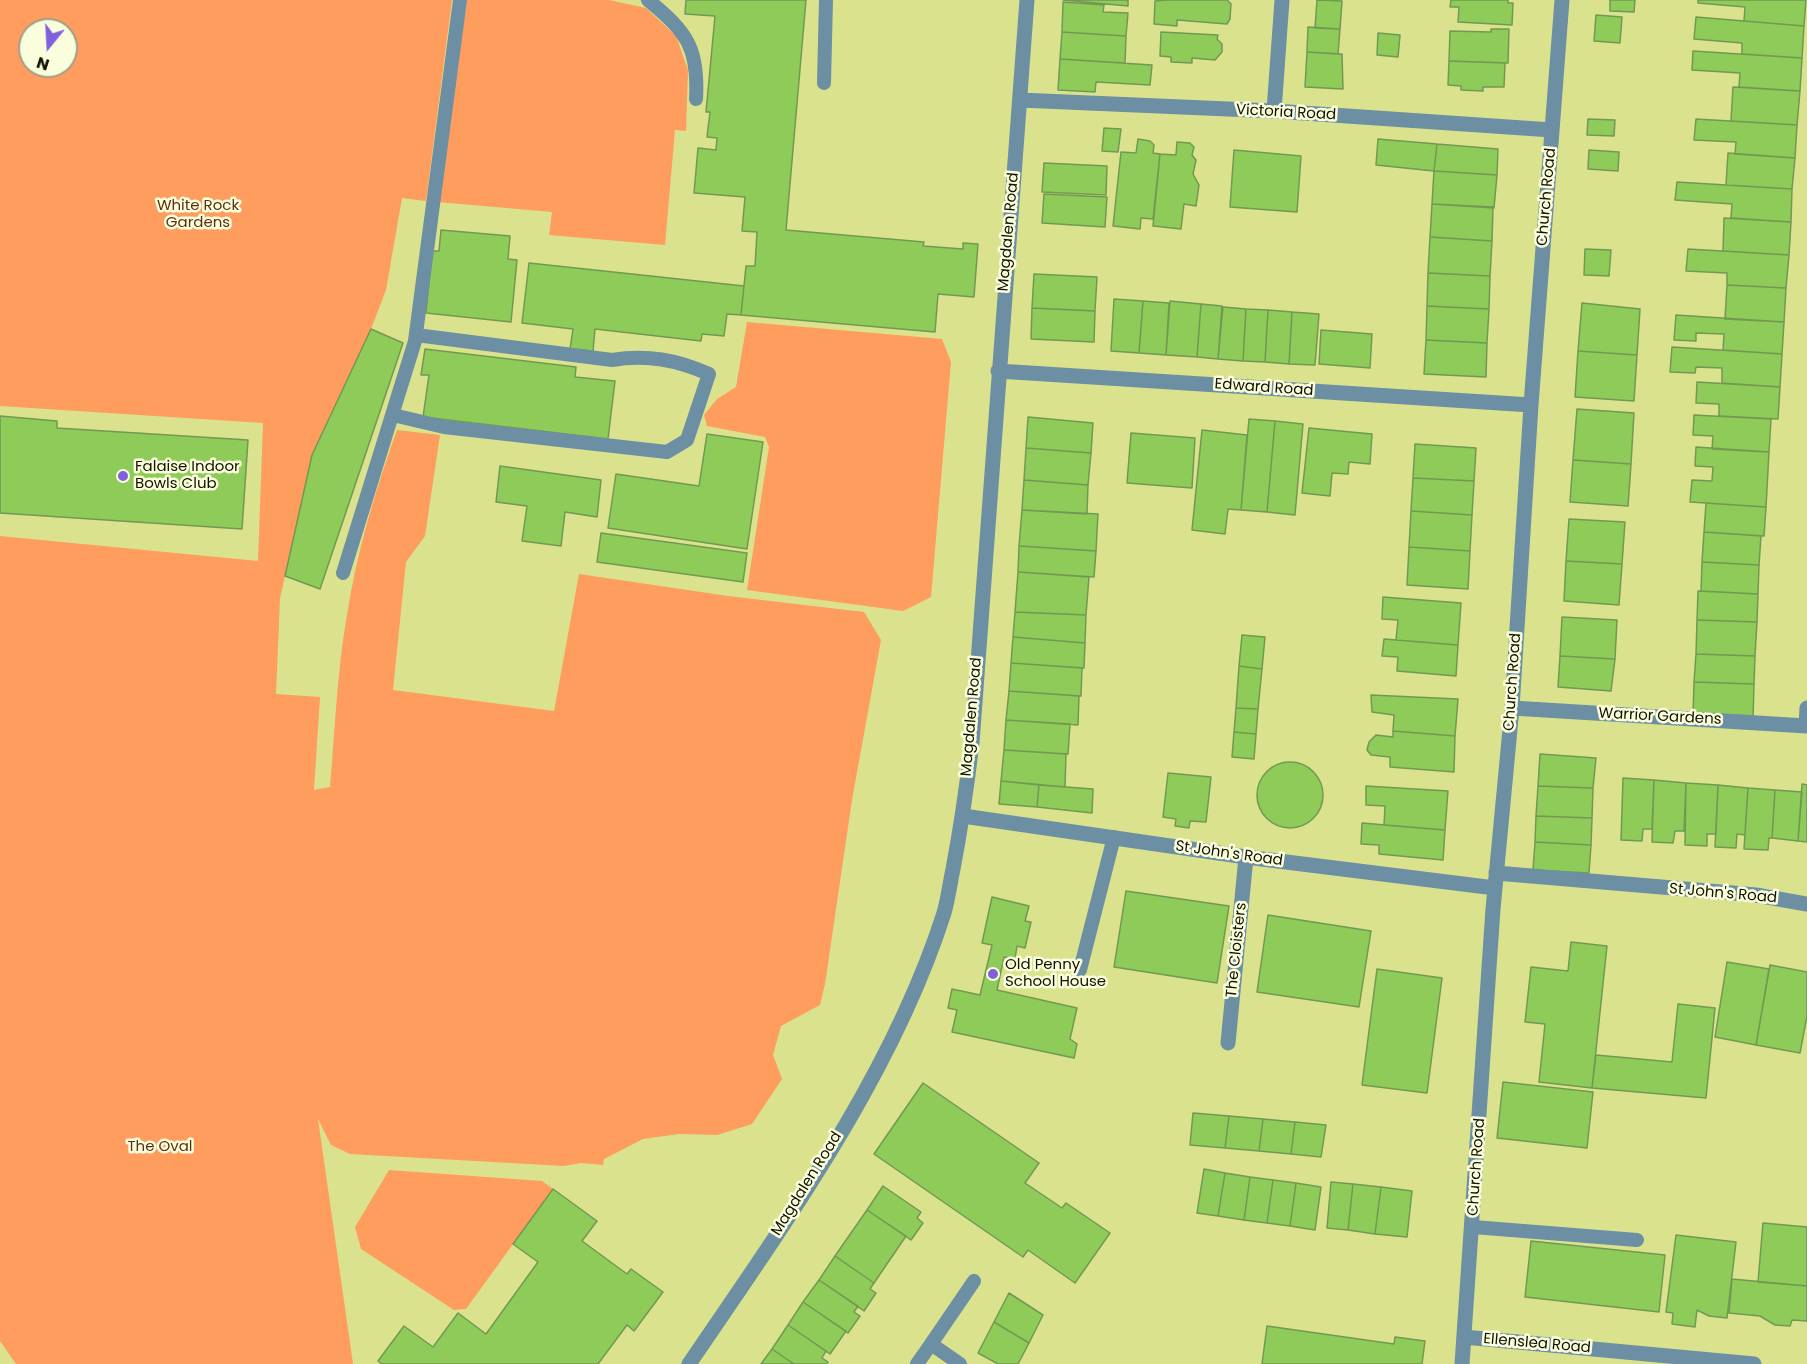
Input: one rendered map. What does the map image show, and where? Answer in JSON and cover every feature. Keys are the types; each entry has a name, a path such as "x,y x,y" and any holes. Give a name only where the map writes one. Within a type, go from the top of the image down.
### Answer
{"street":[{"name":"Magdalen Road","path":"689,1364 813,1178 882,1060 925,969 945,911 963,816 972,742 1027,0"},
{"path":"1274,111 1282,0"},
{"name":"Church Road","path":"1462,1364 1496,881 1512,708 1531,405 1562,0"},
{"name":"Victoria Road","path":"1020,100 1274,111 1552,130"},
{"name":"Edward Road","path":"998,372 1531,405"},
{"name":"Warrior Gardens","path":"1512,708 1806,725"},
{"path":"1806,725 1807,708"},
{"name":"St John's Road","path":"963,816 1246,856 1496,881 1756,895 1807,904"},
{"name":"The Cloisters","path":"1228,1043 1246,856"},
{"name":"Ellenslea Road","path":"1464,1337 1754,1364"}],"lane":[{"path":"343,573 416,335 460,0"},
{"path":"648,0 674,21 694,51 698,77 696,99"},
{"path":"824,82 826,0"},
{"path":"393,415 444,427 667,452 687,440 709,374 681,362 636,356 612,360 416,335"},
{"path":"1080,970 1113,837"},
{"path":"1473,1227 1637,1240"},
{"path":"917,1364 974,1281"},
{"path":"931,1344 960,1364"}],"green space":[{"path":"0,0 452,0 426,201 402,198 386,290 371,329 312,455 280,598 276,694 320,697 314,790 330,787 341,657 351,591 368,521 397,430 440,435 425,536 406,562 393,690 554,711 579,574 728,596 864,612 881,640 852,800 820,1005 781,1026 773,1055 782,1079 752,1124 717,1135 679,1134 643,1139 604,1159 603,1165 581,1163 564,1166 350,1154 331,1145 318,1119 353,1364 16,1364 0,1341 0,536 258,561 263,423 0,406"},
{"path":"467,0 609,0 646,8 676,36 688,70 686,131 675,130 665,245 549,235 552,212 438,202"},
{"path":"747,322 942,339 951,362 931,597 903,611 747,590 769,447 765,437 707,426 704,415 717,399 736,387"},
{"path":"389,1170 542,1181 553,1189 466,1309 454,1310 361,1249 355,1227"}],"building":[{"path":"686,0 806,0 786,230 924,242 923,246 963,249 963,243 978,244 974,297 938,294 935,332 741,315 746,266 755,266 757,232 742,231 745,197 694,193 698,148 716,150 717,138 707,137 710,112 706,112 715,16 685,14"},
{"path":"1063,0 1128,0 1128,6"},
{"path":"1227,0 1231,4 1230,19 1227,24 1177,20 1177,26 1154,24 1155,1"},
{"path":"1317,0 1342,1 1340,29 1315,28"},
{"path":"1451,0 1508,0 1508,3 1513,3 1512,25 1458,22 1459,7 1450,7"},
{"path":"1610,0 1635,0 1634,12 1610,11"},
{"path":"1698,0 1806,0 1804,26 1744,21 1745,7 1698,3"},
{"path":"1063,2 1104,5 1103,12 1128,13 1126,36 1062,32"},
{"path":"1596,15 1622,17 1620,43 1594,41"},
{"path":"1696,17 1804,26 1802,58 1742,54 1742,43 1694,39"},
{"path":"1308,27 1340,29 1338,54 1307,52"},
{"path":"1491,29 1509,29 1508,63 1449,61 1450,31 1491,32"},
{"path":"1062,32 1126,36 1125,63 1060,59"},
{"path":"1161,32 1218,35 1217,39 1222,44 1222,52 1215,60 1192,58 1192,63 1171,62 1171,57 1160,56"},
{"path":"1378,33 1400,35 1398,57 1377,55"},
{"path":"1693,51 1802,58 1800,91 1739,87 1740,73 1692,70"},
{"path":"1307,52 1342,54 1343,89 1305,87"},
{"path":"1060,59 1152,65 1150,85 1096,82 1095,92 1058,90"},
{"path":"1449,61 1505,63 1504,87 1483,87 1483,91 1461,90 1461,86 1448,85"},
{"path":"1733,87 1800,91 1797,125 1731,121"},
{"path":"1588,119 1615,120 1614,136 1587,135"},
{"path":"1696,119 1797,125 1795,158 1735,154 1736,142 1694,140"},
{"path":"1104,128 1121,129 1118,152 1102,151"},
{"path":"1138,139 1150,141 1154,145 1153,153 1160,154 1153,219 1141,218 1140,229 1113,226 1121,152 1136,153"},
{"path":"1378,139 1437,144 1434,171 1376,165"},
{"path":"1177,142 1190,143 1194,147 1192,155 1196,160 1193,174 1199,185 1196,206 1184,204 1181,229 1153,226 1160,154 1176,155"},
{"path":"1437,144 1498,149 1497,175 1434,171"},
{"path":"1234,150 1301,156 1297,212 1230,207"},
{"path":"1589,150 1619,152 1618,171 1588,169"},
{"path":"1728,153 1795,158 1792,189 1726,185"},
{"path":"1044,163 1107,166 1106,195 1042,192"},
{"path":"1434,171 1497,175 1494,208 1432,204"},
{"path":"1677,182 1792,189 1791,222 1731,218 1732,204 1675,200"},
{"path":"1044,194 1107,197 1105,227 1042,223"},
{"path":"1432,204 1493,207 1492,241 1430,237"},
{"path":"1724,218 1791,222 1789,255 1723,251"},
{"path":"441,230 510,236 508,259 517,260 511,322 426,313 432,251 439,251"},
{"path":"1430,237 1492,241 1490,276 1428,273"},
{"path":"1585,249 1611,250 1609,276 1584,275"},
{"path":"1688,249 1789,255 1786,288 1727,285 1727,273 1686,271"},
{"path":"529,263 744,286 741,315 727,314 724,336 702,334 701,341 595,329 593,351 570,349 573,329 522,323"},
{"path":"1428,273 1490,276 1489,309 1427,306"},
{"path":"1034,274 1097,277 1095,311 1032,308"},
{"path":"1727,285 1786,288 1784,322 1725,319"},
{"path":"1114,299 1143,301 1139,353 1111,351"},
{"path":"1143,301 1169,303 1166,355 1139,353"},
{"path":"1170,301 1201,304 1197,357 1166,355"},
{"path":"1582,303 1640,309 1637,355 1578,351"},
{"path":"1201,304 1222,306 1218,359 1197,357"},
{"path":"1427,306 1489,309 1487,343 1426,340"},
{"path":"1223,307 1246,309 1243,361 1218,359"},
{"path":"1032,308 1095,311 1094,342 1031,339"},
{"path":"1246,309 1268,310 1265,362 1243,361"},
{"path":"1268,310 1292,312 1289,364 1265,362"},
{"path":"1292,312 1319,314 1315,365 1289,364"},
{"path":"1676,315 1784,322 1782,354 1723,350 1724,334 1696,333 1696,341 1674,340"},
{"path":"371,329 403,343 320,589 285,576 312,455"},
{"path":"1321,330 1372,334 1370,368 1319,364"},
{"path":"1426,340 1487,343 1486,377 1424,374"},
{"path":"1672,347 1782,354 1780,387 1722,383 1722,368 1696,367 1695,373 1670,372"},
{"path":"425,349 576,367 575,377 615,381 608,439 423,417 429,375 421,375"},
{"path":"1578,351 1637,355 1634,401 1575,397"},
{"path":"1697,382 1780,387 1778,419 1719,416 1719,404 1696,403"},
{"path":"1577,409 1634,413 1631,464 1573,460"},
{"path":"1694,415 1771,419 1769,452 1712,449 1713,436 1693,435"},
{"name":"Falaise Indoor Bowls Club","path":"0,416 57,421 57,428 248,440 242,529 0,513"},
{"path":"1028,417 1093,423 1091,453 1026,448"},
{"path":"1249,419 1275,421 1267,512 1241,510"},
{"path":"1275,421 1303,424 1295,515 1267,512"},
{"path":"1309,428 1372,434 1370,464 1349,462 1348,474 1332,473 1330,496 1302,493"},
{"path":"1202,430 1247,435 1241,510 1228,509 1225,534 1192,530"},
{"path":"1131,433 1195,438 1192,488 1127,483"},
{"path":"707,434 763,442 747,549 608,528 616,474 699,486"},
{"path":"1415,444 1476,448 1474,481 1413,478"},
{"path":"1696,447 1769,452 1766,507 1690,502 1692,480 1712,481 1713,467 1695,466"},
{"path":"1026,448 1091,453 1088,485 1024,480"},
{"path":"1573,460 1631,464 1628,506 1570,502"},
{"path":"500,466 601,480 597,517 565,512 561,546 522,541 527,506 496,502"},
{"path":"1413,478 1474,481 1472,515 1411,511"},
{"path":"1024,480 1088,485 1087,514 1022,510"},
{"path":"1706,503 1766,507 1764,536 1704,532"},
{"path":"1022,510 1098,514 1096,551 1019,546"},
{"path":"1411,511 1472,515 1470,551 1409,547"},
{"path":"1569,519 1625,522 1622,564 1566,561"},
{"path":"1704,532 1761,536 1759,565 1702,562"},
{"path":"601,533 747,553 743,582 597,562"},
{"path":"1019,546 1096,551 1094,577 1018,572"},
{"path":"1409,547 1470,551 1468,589 1407,585"},
{"path":"1566,561 1622,564 1619,605 1564,601"},
{"path":"1702,562 1759,565 1758,594 1701,591"},
{"path":"1018,572 1089,577 1086,615 1015,612"},
{"path":"1698,591 1758,594 1757,622 1697,620"},
{"path":"1383,597 1461,603 1458,645 1396,640 1398,620 1382,619"},
{"path":"1015,612 1086,615 1085,643 1013,637"},
{"path":"1562,617 1617,620 1615,659 1560,656"},
{"path":"1697,620 1757,622 1755,656 1696,654"},
{"path":"1242,635 1265,637 1262,669 1239,666"},
{"path":"1013,637 1085,643 1084,668 1011,663"},
{"path":"1384,639 1458,645 1456,676 1397,671 1398,657 1382,656"},
{"path":"1696,654 1755,656 1754,684 1694,682"},
{"path":"1560,656 1615,659 1611,691 1558,687"},
{"path":"1011,663 1082,668 1081,696 1009,691"},
{"path":"1239,666 1262,669 1258,709 1236,708"},
{"path":"1694,682 1754,684 1753,719 1693,715"},
{"path":"1009,691 1079,696 1078,725 1006,720"},
{"path":"1371,695 1458,699 1455,736 1393,731 1394,715 1372,712"},
{"path":"1236,708 1258,709 1256,734 1234,732"},
{"path":"1006,720 1070,724 1068,754 1004,750"},
{"path":"1393,731 1455,736 1454,772 1390,767 1390,757 1371,755 1367,750 1369,742 1376,735 1393,737"},
{"path":"1234,732 1256,734 1254,759 1232,757"},
{"path":"1004,750 1066,754 1065,787 1001,781"},
{"path":"1540,754 1596,758 1593,788 1538,786"},
{"path":"1290,762 1303,764 1318,777 1323,795 1321,808 1308,823 1290,828 1277,826 1262,813 1257,795 1259,782 1272,767"},
{"path":"1168,773 1211,777 1206,822 1190,821 1189,828 1175,826 1176,819 1163,817"},
{"path":"1623,778 1654,780 1652,829 1643,829 1642,841 1621,840"},
{"path":"1654,780 1686,783 1684,831 1675,831 1673,843 1652,842"},
{"path":"1001,781 1039,785 1037,807 999,804"},
{"path":"1686,783 1718,785 1716,834 1707,834 1707,846 1685,845"},
{"path":"1802,784 1807,785 1807,842 1798,841"},
{"path":"1039,785 1093,789 1092,813 1037,807"},
{"path":"1718,785 1748,788 1745,835 1737,834 1736,848 1715,847"},
{"path":"1366,786 1448,791 1445,830 1384,825 1385,806 1366,805"},
{"path":"1538,786 1593,788 1592,818 1536,816"},
{"path":"1748,788 1775,790 1772,838 1769,838 1768,850 1744,849"},
{"path":"1775,790 1802,792 1798,841 1772,838"},
{"path":"1536,816 1592,818 1591,845 1535,842"},
{"path":"1362,823 1445,830 1443,860 1379,854 1379,845 1361,844"},
{"path":"1535,842 1591,845 1589,873 1533,870"},
{"path":"1126,891 1229,906 1217,983 1114,967"},
{"name":"Old Penny School House","path":"992,897 1029,906 1025,921 1031,922 1025,948 1017,946 1015,959 1004,957 997,990 1077,1008 1070,1039 1077,1044 1074,1058 952,1032 957,1010 948,1008 952,989 980,995 992,945 982,943"},
{"path":"1268,915 1371,931 1359,1007 1257,992"},
{"path":"1571,942 1607,946 1592,1088 1539,1082 1545,1024 1525,1022 1531,967 1568,971"},
{"path":"1727,962 1769,969 1756,1045 1715,1037"},
{"path":"1770,965 1807,972 1807,1016 1800,1053 1756,1045"},
{"path":"1377,969 1442,978 1427,1093 1362,1085"},
{"path":"1678,1004 1715,1008 1706,1098 1592,1088 1596,1055 1672,1062"},
{"path":"1503,1082 1593,1092 1587,1148 1497,1138"},
{"path":"923,1083 1039,1163 1025,1183 1062,1208 1066,1203 1110,1233 1075,1283 1028,1250 1023,1257 874,1154"},
{"path":"1193,1113 1229,1116 1225,1148 1190,1145"},
{"path":"1229,1116 1263,1119 1259,1151 1225,1148"},
{"path":"1263,1119 1295,1122 1291,1154 1259,1151"},
{"path":"1295,1122 1326,1125 1321,1157 1291,1154"},
{"path":"1204,1169 1225,1173 1218,1216 1197,1213"},
{"path":"1225,1173 1250,1177 1244,1220 1218,1216"},
{"path":"1250,1177 1273,1180 1267,1223 1244,1220"},
{"path":"1273,1180 1296,1183 1290,1226 1267,1223"},
{"path":"1331,1182 1353,1184 1348,1230 1327,1228"},
{"path":"1296,1183 1321,1187 1315,1230 1290,1226"},
{"path":"1353,1184 1381,1187 1375,1234 1348,1230"},
{"path":"883,1186 921,1212 917,1218 923,1223 911,1240 867,1210"},
{"path":"1381,1187 1412,1191 1407,1237 1375,1234"},
{"path":"553,1189 597,1221 582,1241 627,1274 631,1269 663,1292 634,1331 627,1325 598,1364 382,1364 378,1361 404,1326 433,1347 458,1313 486,1334 538,1262 513,1244"},
{"path":"867,1210 906,1236 874,1283 835,1256"},
{"path":"1763,1223 1807,1227 1807,1286 1758,1282"},
{"path":"1676,1235 1736,1242 1727,1318 1709,1316 1697,1310 1695,1327 1672,1324 1673,1313 1666,1312"},
{"path":"1531,1241 1665,1255 1659,1312 1525,1297"},
{"path":"835,1256 874,1283 870,1289 876,1293 864,1311 819,1280"},
{"path":"1732,1279 1807,1286 1807,1321 1792,1320 1790,1326 1775,1325 1760,1316 1729,1313"},
{"path":"819,1280 858,1306 854,1312 860,1316 848,1333 803,1302"},
{"path":"1009,1293 1043,1315 1029,1343 994,1322"},
{"path":"803,1302 846,1331 830,1354 788,1325"},
{"path":"994,1322 1029,1343 1018,1364 998,1364 978,1353"},
{"path":"788,1325 826,1351 822,1358 828,1362 827,1364 794,1364 772,1349"},
{"path":"1267,1326 1394,1344 1395,1337 1425,1341 1422,1364 1262,1364"},
{"path":"772,1349 794,1364 761,1364"}],"place":[{"name":"Falaise Indoor Bowls Club","path":"123,476"},
{"name":"Old Penny School House","path":"993,974"}],"park label":[{"name":"White Rock Gardens","path":"198,214"},
{"name":"The Oval","path":"160,1147"}]}
